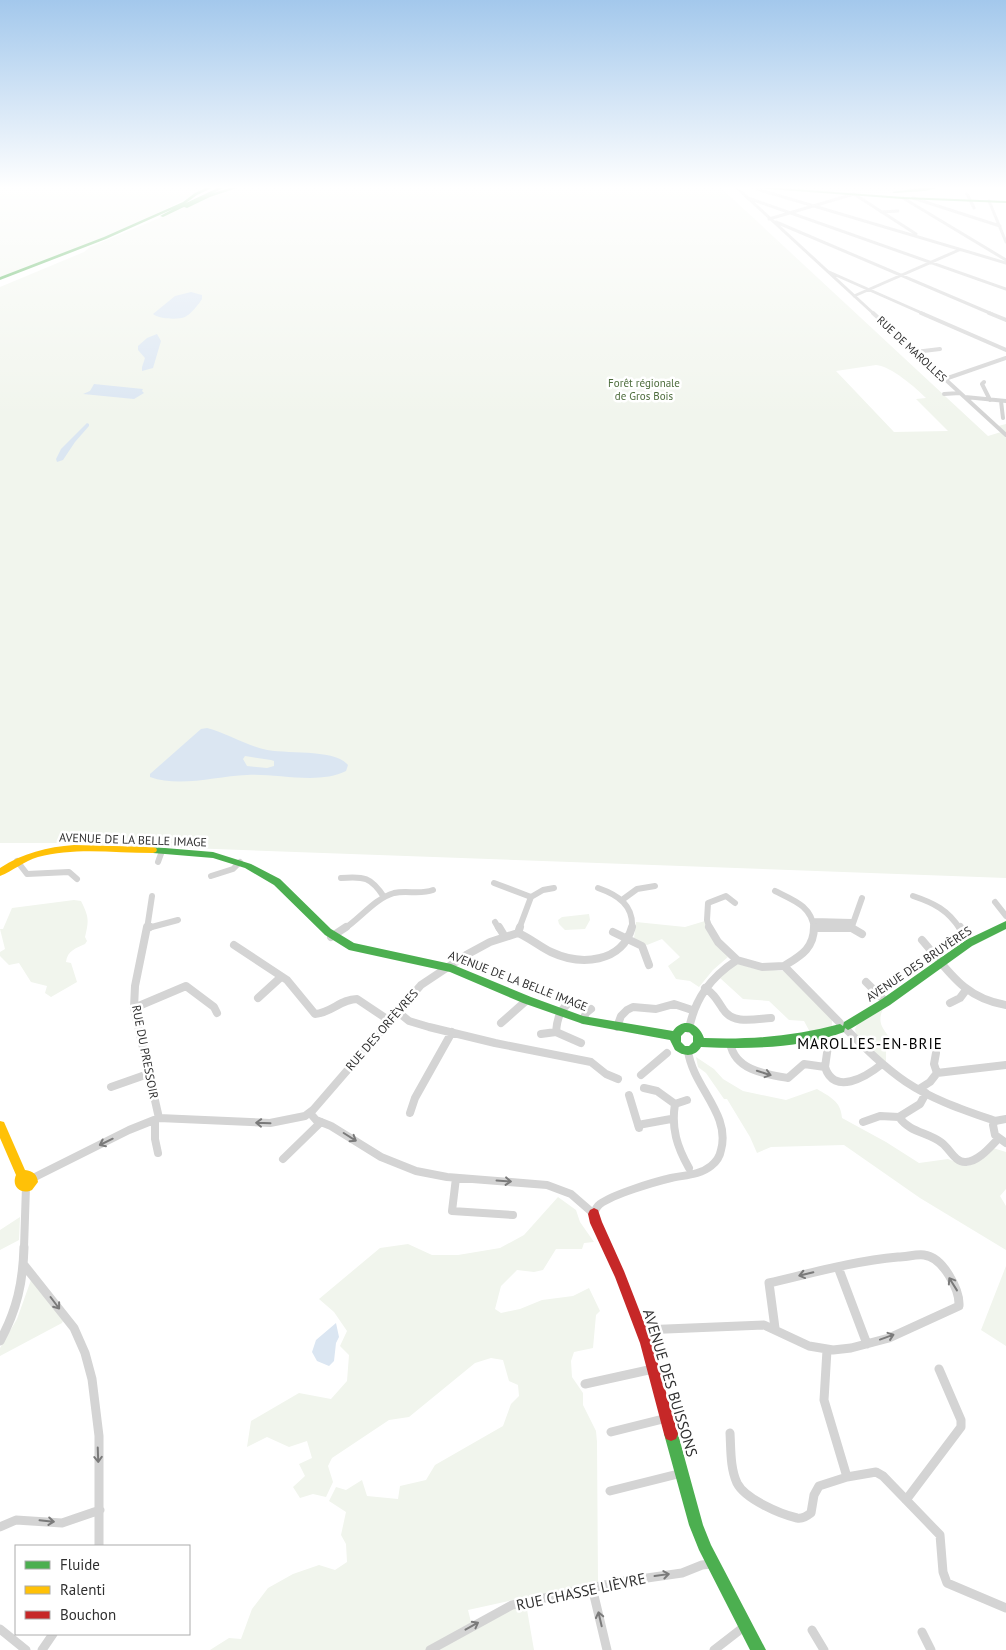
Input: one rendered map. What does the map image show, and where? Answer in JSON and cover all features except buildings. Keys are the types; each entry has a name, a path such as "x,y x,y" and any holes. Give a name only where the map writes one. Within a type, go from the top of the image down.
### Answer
{"main road":[{"path":"0,279 41,263"},
{"path":"0,284 50,263"},
{"name":"AVENUE DE LA BELLE IMAGE","path":"0,872 17,861 35,853 54,849 209,854 240,862 265,874 287,890 320,927 339,942 361,949 459,970 527,1000 583,1020 675,1036"},
{"name":"AVENUE DES BRUYÈRES","path":"699,1042 774,1043 822,1034 844,1027 886,1002 969,943 1006,925"},
{"path":"689,1029 697,1034 699,1042 697,1047 688,1050 679,1047 675,1036 679,1030 689,1029"},
{"path":"0,1126 28,1177 20,1184 26,1186"},
{"name":"AVENUE DES BUISSONS","path":"594,1214 596,1223 642,1330 696,1526 712,1564 758,1650"}],"street":[{"name":"RUE DE MAROLLES","path":"818,263 1006,435"},
{"path":"872,263 1006,320"},
{"path":"854,296 930,263"},
{"path":"935,263 1006,288"},
{"path":"828,272 1006,350"},
{"path":"916,352 940,349"},
{"path":"945,379 1005,359"},
{"path":"984,382 982,384 990,400"},
{"path":"944,394 960,393"},
{"path":"965,397 1003,401 1004,415"},
{"path":"158,862 162,851"},
{"path":"17,861 27,874 69,872 77,879"},
{"path":"211,876 233,869 240,862"},
{"path":"341,878 362,876 376,884 384,897"},
{"path":"494,883 531,896"},
{"path":"622,900 637,888 655,886"},
{"path":"554,888 534,892 518,933 531,937 552,952 568,958 596,960 611,956 624,947 633,927 628,907 622,900 598,888"},
{"path":"331,937 356,920 368,907 384,897 396,892 413,891 422,894 432,890"},
{"path":"735,903 726,896 716,898 708,903 705,911 710,931 717,941 737,960 762,967 784,966 803,955 811,945 814,924 802,906 775,891"},
{"name":"RUE DU PRESSOIR","path":"152,896 148,928 135,986 134,1008 157,1119 155,1139 158,1153"},
{"path":"913,896 938,904 948,911 969,943"},
{"path":"851,925 862,898"},
{"path":"996,902 1006,916"},
{"path":"148,928 178,920"},
{"path":"495,922 505,937"},
{"path":"814,924 851,925 862,934"},
{"path":"613,932 642,946 649,965"},
{"name":"RUE DES ORFÈVRES","path":"310,1113 421,985 481,947 518,933"},
{"path":"922,940 959,986 993,1004 1006,1005"},
{"path":"234,945 290,983 315,1014 322,1015 328,1013 344,1001 352,998 357,999 390,1021"},
{"path":"689,1029 692,1010 705,988 716,976 737,960"},
{"path":"784,966 882,1064 922,1091 995,1121 1006,1119"},
{"path":"258,998 281,976"},
{"path":"866,982 886,1002"},
{"path":"134,1008 186,986 214,1007 217,1013"},
{"path":"705,988 720,1000 723,1010 729,1016 738,1020 770,1018"},
{"path":"950,1003 960,998 966,990"},
{"path":"501,1023 517,1011 527,1000"},
{"path":"556,1032 556,1023 564,1005 572,1001"},
{"path":"617,1027 620,1015 628,1008 638,1007 666,1010 674,1004 692,1010"},
{"path":"583,1020 586,1013 591,1009"},
{"path":"398,1012 409,1021 495,1043 592,1062 606,1074 618,1079"},
{"path":"410,1113 415,1098 452,1032"},
{"path":"541,1034 556,1032 581,1043"},
{"path":"822,1034 828,1046 825,1067 830,1079 842,1083 870,1074 882,1064"},
{"path":"730,1043 733,1055 740,1062 769,1075 788,1078 798,1066 807,1064 825,1067"},
{"path":"28,1177 157,1119 270,1124 300,1118 310,1113 312,1117 332,1126 396,1164 431,1175 547,1185 571,1194 594,1214 598,1205 621,1195 671,1178 694,1175 704,1171 719,1156 723,1143 721,1121 695,1077 688,1050"},
{"path":"641,1075 664,1058 667,1053"},
{"path":"936,1053 934,1064 937,1074"},
{"path":"863,1122 880,1116 899,1117 920,1104 922,1091 937,1074 1006,1066"},
{"path":"111,1087 148,1074"},
{"path":"644,1088 657,1091 674,1104"},
{"path":"629,1095 638,1127 671,1119"},
{"path":"674,1104 687,1100"},
{"path":"674,1104 671,1119 679,1151 689,1168"},
{"path":"899,1117 908,1128 940,1142 958,1160 965,1163 972,1161 1002,1141 993,1130 995,1121"},
{"path":"283,1159 321,1122"},
{"path":"456,1178 452,1211 513,1215"},
{"path":"0,1341 12,1322 21,1295 24,1265 26,1186"},
{"path":"642,1330 764,1325 775,1328 814,1348 847,1350 868,1344 958,1306 960,1294 942,1266 926,1254 869,1260 769,1283 775,1328"},
{"path":"24,1265 76,1330 87,1360 92,1384 98,1437 99,1545"},
{"path":"838,1267 868,1344"},
{"path":"827,1350 824,1400 847,1477"},
{"path":"584,1384 654,1368"},
{"path":"906,1500 961,1427 961,1420 939,1369"},
{"path":"611,1432 667,1418"},
{"path":"730,1433 730,1461 734,1480 743,1494 798,1518 806,1517 811,1512 814,1491 819,1485 847,1477 876,1472 883,1476 940,1535 944,1546 942,1575 947,1583 1006,1608"},
{"path":"610,1491 682,1473"},
{"path":"0,1527 16,1520 62,1523 100,1510"},
{"name":"RUE CHASSE LIÈVRE","path":"430,1650 512,1605 618,1582 682,1573 712,1564"},
{"path":"592,1588 607,1650"},
{"path":"714,1650 745,1626"},
{"path":"0,1629 26,1650"},
{"path":"812,1630 824,1650"},
{"path":"922,1632 931,1650"},
{"path":"42,1650 52,1635"}],"green space":[{"path":"0,263 38,263 0,278"},
{"name":"Forêt régionale de Gros Bois","path":"58,263 802,263 988,436 1001,432 998,426 1006,424 1006,878 79,844 77,841 64,843 0,843 0,287","holes":["876,365 889,369 903,378 926,398 916,399 948,431 894,432 836,371"]},
{"path":"74,900 81,901 87,915 88,922 85,937 87,941 85,944 72,950 66,962 71,963 77,982 51,997 45,993 47,986 31,982 19,963 9,965 0,956 0,952 5,949 0,929 3,929 12,908"},
{"path":"589,914 590,920 585,929 565,930 559,924 558,920 562,917"},
{"path":"705,921 708,933 728,957 713,970 699,987 690,981 676,979 668,966 680,957 662,939 647,945 634,938 636,922 685,927"},
{"path":"737,962 751,968 784,971 832,1019 832,1026 811,1034 804,1021 789,1020 769,1001 743,999 720,978 726,970"},
{"path":"883,1009 880,1018 881,1025 891,1039 886,1046 886,1063 856,1034 855,1029 857,1025"},
{"path":"696,1057 714,1069 723,1079 743,1091 786,1100 817,1089 837,1103 842,1118 919,1163 948,1159 966,1166 971,1165 993,1148 1006,1152 1006,1189 1000,1196 1006,1206 1006,1250 920,1198 844,1145 771,1147 757,1153 750,1137 727,1099 724,1099 706,1073 698,1067"},
{"path":"558,1197 576,1210 580,1222 594,1242 584,1243 582,1249 556,1249 543,1270 534,1272 517,1270 501,1286 495,1309 501,1313 520,1309 542,1300 573,1296 589,1288 600,1311 596,1315 593,1348 574,1352 571,1361 572,1377 583,1393 583,1405 596,1431 598,1582 525,1598 534,1650 210,1650 229,1638 241,1639 252,1609 268,1588 293,1574 319,1565 335,1570 347,1562 346,1544 341,1535 346,1512 329,1501 336,1487 346,1490 362,1480 367,1496 398,1499 400,1486 426,1480 435,1465 503,1426 511,1404 519,1396 518,1385 509,1381 503,1360 491,1358 475,1363 409,1417 389,1420 332,1458 328,1466 333,1482 326,1497 313,1494 300,1498 293,1487 305,1476 299,1464 312,1458 307,1441 289,1447 267,1437 247,1447 251,1421 299,1393 331,1399 347,1381 349,1355 340,1346 347,1331 334,1312 319,1299 380,1248 408,1244 432,1255 458,1255 500,1248 524,1235","holes":["522,1598 473,1630 468,1610"]},
{"path":"20,1217 19,1240 0,1250 0,1230"},
{"path":"1006,1266 1006,1346 981,1330"},
{"path":"31,1280 64,1319 62,1323 0,1356 0,1348 17,1319"}],"shaded area":[{"path":"191,292 202,295 202,299 185,317 168,318 153,314 175,296"},
{"path":"157,334 161,341 153,368 142,371 145,358 138,350 138,346 147,338"},
{"path":"94,384 143,389 144,393 134,399 83,394 90,391"},
{"path":"87,423 89,426 63,460 57,462 56,459 61,449"},
{"path":"201,729 214,730 272,751 332,756 348,765 346,771 335,775 310,778 247,775 173,781 150,777 150,774","holes":["245,756 274,761 274,766 267,768 247,766 243,759"]},
{"path":"336,1323 339,1337 336,1343 334,1361 329,1366 317,1361 312,1352 316,1340"}],"traffic: fast":[{"path":"0,279 41,263"},
{"path":"153,850 213,855 248,866 277,882 328,932 352,947 451,968 527,1000 583,1020 675,1036"},
{"path":"848,1025 886,1002 969,943 1006,925"},
{"path":"683,1028 691,1028 698,1035 698,1039 698,1043 691,1050 683,1050 676,1043 676,1035 683,1028"},
{"path":"699,1042 770,1042 822,1034 840,1029"},
{"path":"671,1434 696,1525 706,1550 758,1650"}],"traffic: slow":[{"path":"0,872 18,861 36,854 55,850 74,848 153,850"},
{"path":"0,1126 23,1177"},
{"path":"26,1175 32,1181 26,1187 20,1181 26,1175"}],"traffic: jam":[{"path":"594,1214 596,1223 620,1275 646,1343 671,1434"}],"district":[{"name":"MAROLLES-EN-BRIE","path":"870,1044"}]}
